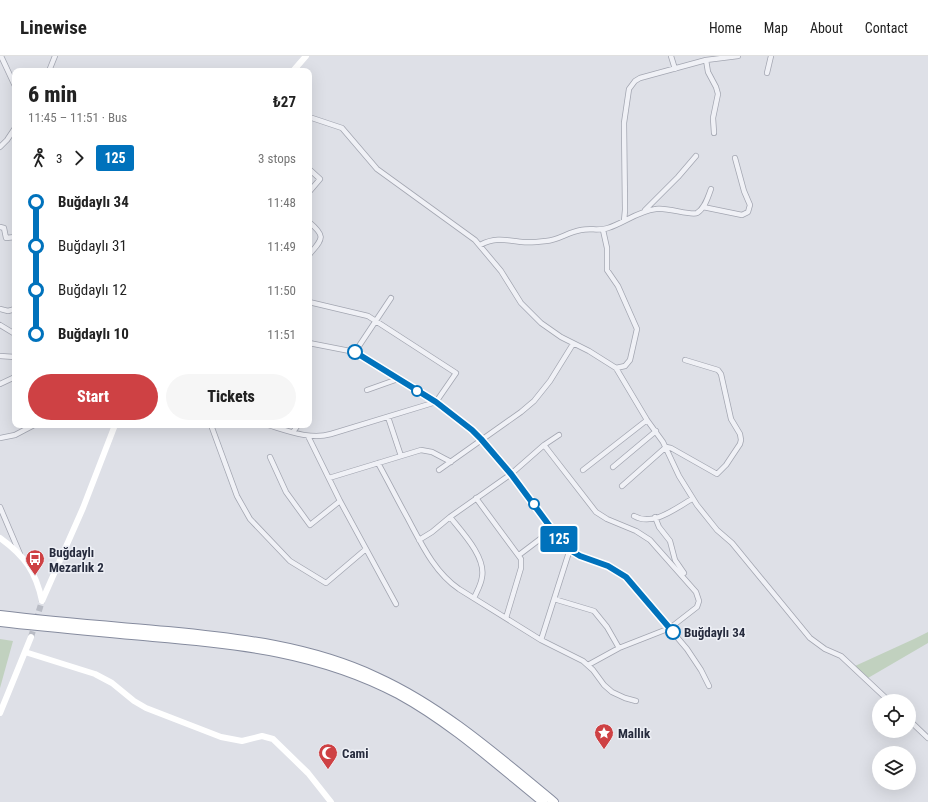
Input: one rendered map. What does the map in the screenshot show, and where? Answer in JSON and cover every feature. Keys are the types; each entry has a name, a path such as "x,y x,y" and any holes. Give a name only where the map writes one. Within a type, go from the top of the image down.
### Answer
{"highway":[{"path":"0,615 232,638 291,648 337,660 385,681 432,708 474,737 554,802"},
{"path":"0,622 232,645 282,653 326,664 376,684 425,710 484,754 543,802"}],"street":[{"path":"1,56 12,80"},
{"path":"50,68 55,56"},
{"path":"296,68 306,56"},
{"path":"671,56 675,69"},
{"path":"624,221 624,123 629,89 640,78 706,60 738,56"},
{"path":"768,73 770,56"},
{"path":"706,60 708,72 718,94 713,118 714,133"},
{"path":"312,117 342,128 377,169 469,235 480,245 501,271 521,303 548,329 573,344 589,351 616,368 656,431 692,499 710,522 732,543 810,638 825,649 841,656 882,694"},
{"path":"0,147 12,132"},
{"path":"480,245 491,240 499,239 529,242 550,241 580,230 603,230 609,228 645,210 678,177 696,156"},
{"path":"703,207 742,215 748,212 750,205 744,191 735,158"},
{"path":"312,172 320,179 312,188"},
{"path":"645,210 664,208 693,214 698,212 703,207 711,190"},
{"path":"312,225 321,235 319,243 312,251"},
{"path":"0,227 4,228 6,238 12,237"},
{"path":"603,230 607,248 607,270 618,286 637,329 630,360 625,366 616,368"},
{"path":"355,352 391,298"},
{"path":"279,428 308,436 326,436 388,417 436,402 456,373 368,316 312,303"},
{"path":"0,310 12,310"},
{"path":"0,325 12,332"},
{"path":"312,344 355,352 436,402 458,418 481,439 511,474 552,530 570,550 586,559 613,569 626,577 692,654 702,670 709,686"},
{"path":"439,470 521,412 540,394 550,381 573,344"},
{"path":"0,356 12,357"},
{"path":"622,486 665,448 670,448 717,474 726,465 741,442 741,436 731,419 730,407 720,372 718,370 685,360"},
{"path":"0,384 12,379"},
{"path":"367,390 398,379"},
{"path":"388,417 400,456"},
{"path":"583,470 648,420"},
{"path":"0,438 15,435 28,428"},
{"path":"0,507 21,556 35,576 42,601 83,508 114,428"},
{"path":"212,428 242,508 254,524 290,561 326,583 366,549"},
{"path":"293,432 296,428"},
{"path":"613,467 656,431"},
{"path":"419,540 511,474 544,445 559,435"},
{"path":"308,436 340,501 396,604"},
{"path":"544,445 596,512 607,519 636,531 646,537 685,578 697,594 697,607 670,628 619,648 588,666"},
{"path":"329,478 421,450 432,452 451,462"},
{"path":"270,457 286,492 310,525 340,501"},
{"path":"378,463 419,540 437,569 445,578 459,589 541,640 577,658 588,666 609,690 620,696 636,701"},
{"path":"476,498 519,555 522,562 506,618"},
{"path":"634,516 642,519 660,516 692,499"},
{"path":"450,517 482,563 482,578 474,598"},
{"path":"655,517 659,527 670,541 675,560 685,575 685,578"},
{"path":"519,555 552,530"},
{"path":"0,538 21,556"},
{"path":"541,640 570,550"},
{"path":"554,599 594,611 607,627 619,648"},
{"path":"0,713 31,637"},
{"path":"25,652 95,674 112,683 134,701 146,708 221,736 242,741 262,736 273,739 308,773 331,802"},
{"path":"916,727 928,738"}],"green space":[{"path":"928,632 928,643 868,678 855,666 914,639"},
{"path":"0,639 13,641 0,688"}],"tunnel":[{"path":"31,637 42,601"}],"bus line":[{"name":"125","path":"355,352 436,402 472,430 511,474 560,540 570,550 580,556 608,566 626,577 673,632"}],"place":[{"name":"Buğdaylı Mezarlık 2","path":"35,576"},
{"name":"Buğdaylı 34","path":"673,632"},
{"name":"Mallık","path":"604,750"},
{"name":"Cami","path":"328,770"}]}
